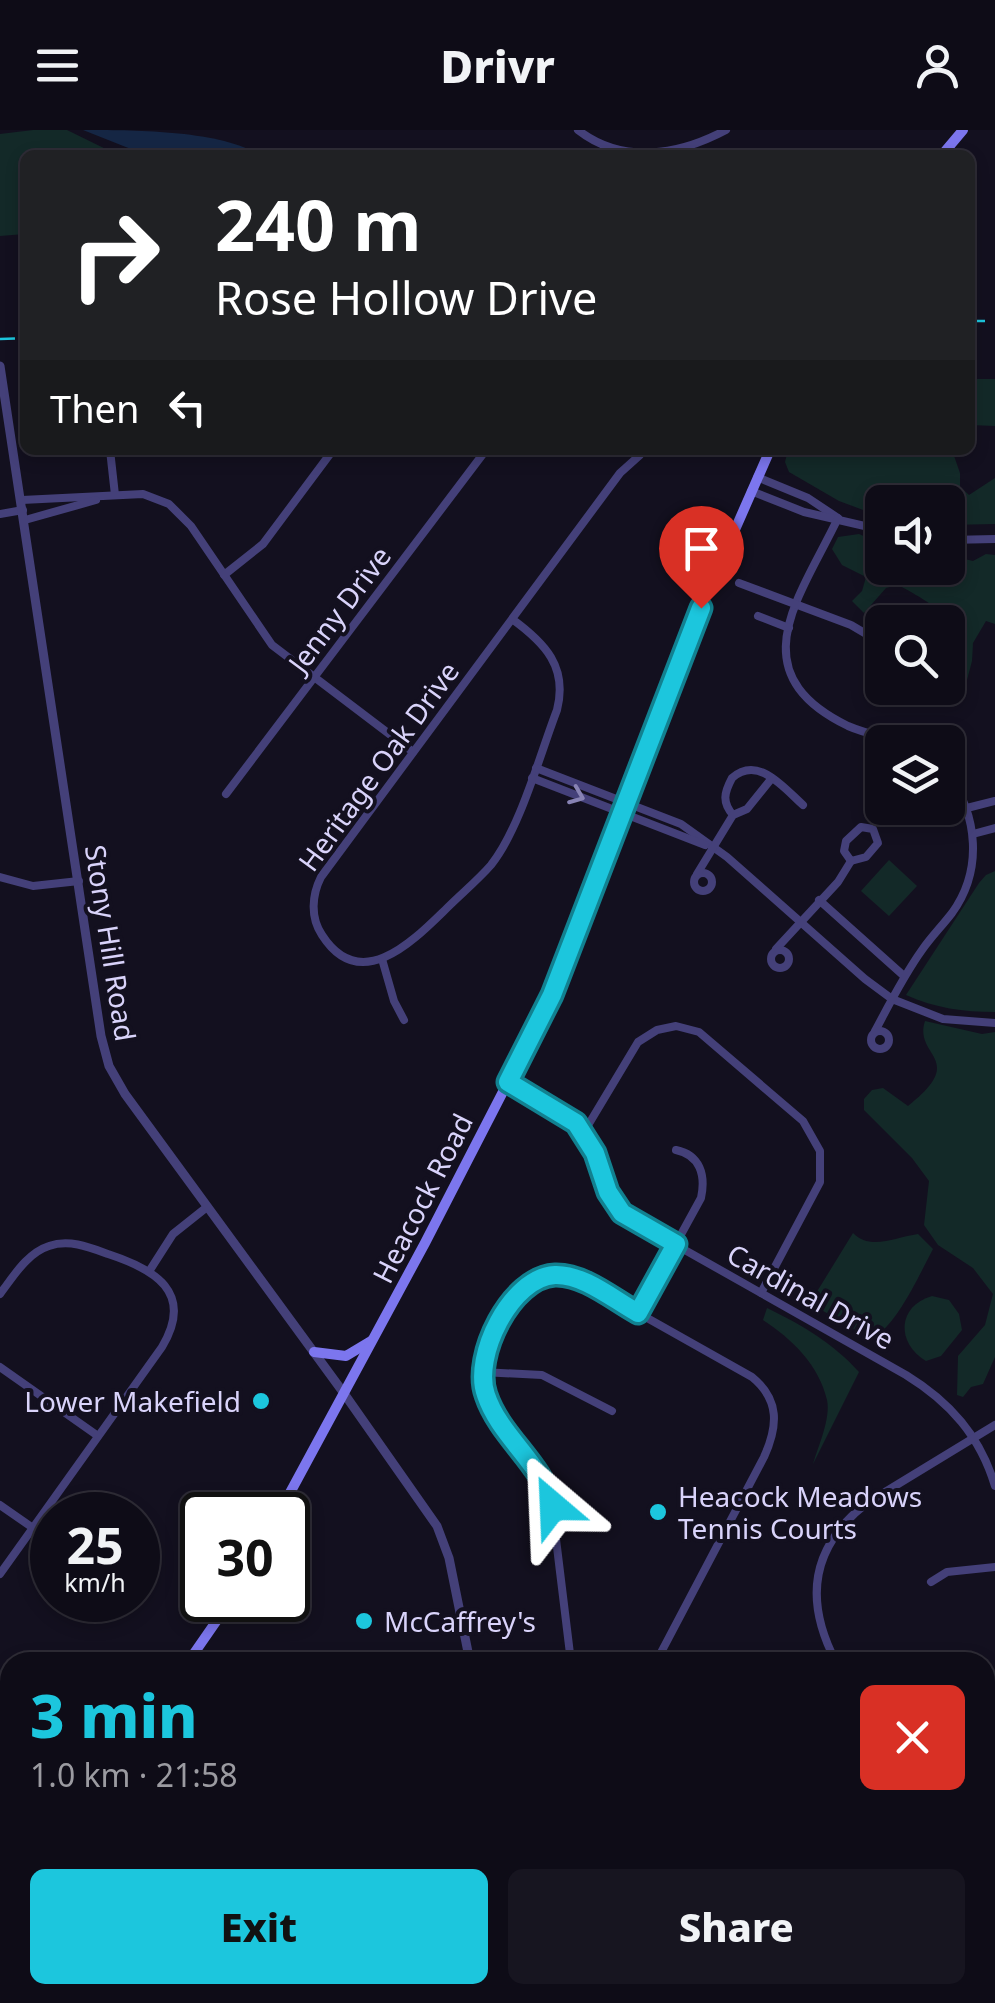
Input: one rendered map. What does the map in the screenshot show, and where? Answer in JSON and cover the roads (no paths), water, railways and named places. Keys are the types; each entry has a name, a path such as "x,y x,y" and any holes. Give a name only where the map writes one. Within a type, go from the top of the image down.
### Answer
{"main road":[{"path":"946,150 964,130"},
{"name":"Heacock Road","path":"290,1492 552,995 623,807 768,455"},
{"path":"314,1352 346,1356 372,1340"},
{"path":"198,1652 217,1622"}],"street":[{"path":"578,130 605,146 625,150"},
{"path":"665,150 682,148 726,130"},
{"name":"Stony Hill Road","path":"0,366 108,1066 426,1509 444,1542 468,1652"},
{"path":"111,455 115,495"},
{"path":"224,575 262,544 328,455"},
{"name":"Jenny Drive","path":"226,794 482,455"},
{"name":"Heritage Oak Drive","path":"382,959 354,959 328,944 315,921 314,902 322,877 620,473 640,455"},
{"path":"757,477 808,498 838,518"},
{"path":"751,491 804,512 865,525"},
{"path":"23,510 115,495"},
{"path":"0,514 115,495 149,495 176,509 272,646 414,752"},
{"path":"838,518 796,604 784,658 799,687 843,723 865,731"},
{"path":"965,540 995,539"},
{"path":"740,583 865,633"},
{"path":"758,616 789,628"},
{"path":"404,1020 382,959 415,939 490,866 504,844 560,702 560,678 548,649 512,620"},
{"path":"536,768 623,807"},
{"path":"734,815 724,803 724,796 735,774 758,770 804,804"},
{"path":"532,778 681,824 892,999 936,1018 995,1023"},
{"path":"697,874 734,815 746,809 772,778"},
{"path":"967,808 995,801"},
{"path":"875,1031 904,976 963,895 971,871 972,834 965,804"},
{"path":"776,950 851,861 861,860 876,848 878,837 874,829 861,827 846,841 844,851 851,861"},
{"path":"972,834 995,828"},
{"path":"0,877 33,886 79,881"},
{"path":"819,900 904,976"},
{"path":"508,1082 568,1116 584,1132 638,1042 657,1030 676,1026 700,1032 803,1121 820,1151 820,1182 761,1293"},
{"name":"Cardinal Drive","path":"584,1132 603,1182 622,1213 928,1389 951,1407 974,1438 995,1486"},
{"path":"638,1313 698,1207 702,1174 688,1152 676,1150"},
{"path":"150,1270 173,1234 207,1207"},
{"path":"0,1294 34,1254 60,1243 94,1249 150,1270 162,1281 172,1300 171,1329 58,1492"},
{"path":"570,1652 551,1498 542,1478 492,1410 482,1372 488,1347 512,1301 525,1286 556,1275 578,1280 752,1376 768,1393 776,1422 764,1457 661,1652"},
{"path":"0,1367 98,1436"},
{"path":"482,1372 542,1375 612,1412"},
{"path":"831,1652 820,1629 815,1603 818,1574 832,1540 867,1503 995,1425"},
{"path":"0,1505 30,1526"},
{"path":"0,1574 30,1532"},
{"path":"932,1582 947,1572 995,1567"},
{"path":"995,1810 995,1823"}],"water":[{"path":"83,130 199,136 248,150 133,150"}],"railway":[{"path":"975,321 995,321"},
{"path":"0,339 20,338"}],"place":[{"name":"Lower Makefield","path":"261,1401"},
{"name":"Heacock Meadows Tennis Courts","path":"658,1512"},
{"name":"McCaffrey's","path":"364,1621"}]}
